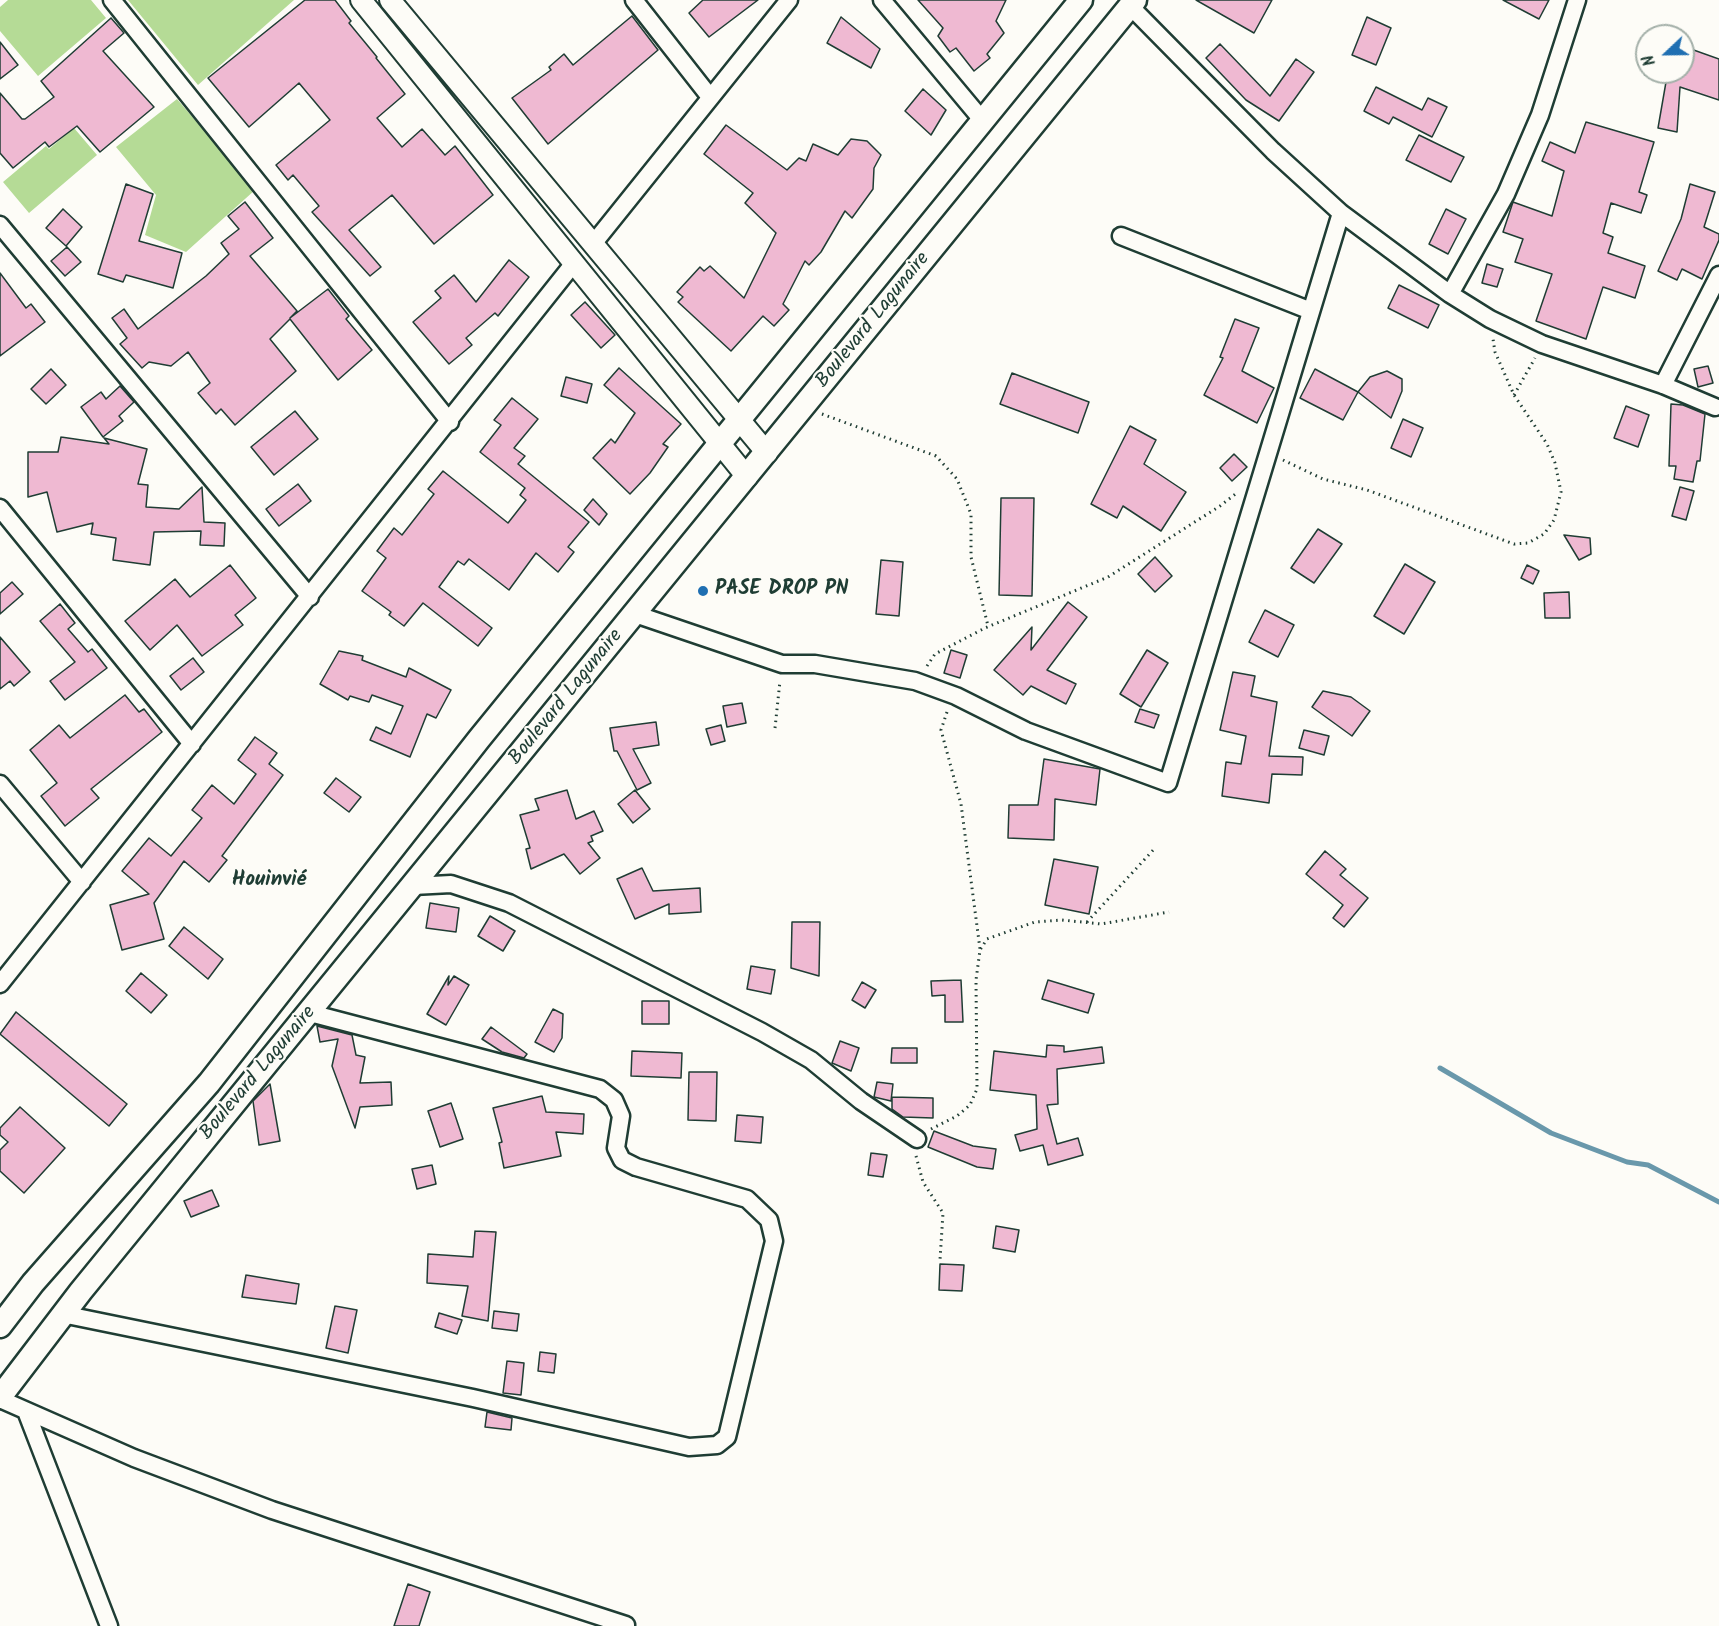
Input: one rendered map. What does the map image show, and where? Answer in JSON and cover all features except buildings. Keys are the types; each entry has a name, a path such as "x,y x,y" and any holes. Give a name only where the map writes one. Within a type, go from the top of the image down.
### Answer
{"main road":[{"name":"Boulevard Lagunaire","path":"0,1326 33,1283 209,1083 264,1016 480,740 1081,0"},
{"name":"Boulevard Lagunaire","path":"0,1398 62,1314 1133,3"}],"street":[{"path":"112,0 450,422"},
{"path":"360,0 747,477"},
{"path":"390,0 767,453"},
{"path":"634,0 710,97"},
{"path":"594,244 789,0"},
{"path":"882,0 983,121"},
{"path":"1450,294 1506,194 1536,125 1577,0"},
{"path":"1133,3 1274,151 1341,213 1450,294 1490,319 1542,344 1663,385 1715,407"},
{"path":"635,614 782,664 815,664 915,681 956,696 1026,731 1168,783 1341,213"},
{"path":"0,225 310,597"},
{"path":"1121,236 1311,311"},
{"path":"0,984 450,422 574,263"},
{"path":"1663,385 1719,275"},
{"path":"0,508 192,744"},
{"path":"0,784 82,882"},
{"path":"413,886 451,884 509,903 762,1032 812,1060 861,1101 917,1139"},
{"path":"62,1314 473,1398 689,1447 717,1445 727,1437 774,1241 769,1220 747,1200 636,1167 622,1160 616,1148 621,1116 615,1100 600,1089 310,1013"},
{"path":"0,1398 134,1458 272,1510 626,1625"},
{"path":"26,1411 109,1626"}],"path":[{"path":"1268,453 1323,479 1367,490 1514,544 1528,543 1544,534 1554,519 1561,492 1555,463 1547,444 1514,395 1495,352 1490,319"},
{"path":"1514,395 1542,344"},
{"path":"802,409 826,415 858,429 936,456 957,479 971,514 971,557 988,626"},
{"path":"915,681 935,654 988,626 1108,577 1220,506 1261,476"},
{"path":"775,728 782,664"},
{"path":"940,1260 943,1213 923,1182 916,1161 917,1139 970,1105 977,1089 976,980 980,950 961,804 941,730 943,720 956,696"},
{"path":"1087,922 1156,847"},
{"path":"980,950 987,939 1035,922 1062,920 1101,924 1168,912"}],"green space":[{"path":"8,0 91,0 106,18 38,76 0,31 0,7"},
{"path":"128,0 294,0 198,85"},
{"path":"177,99 255,190 186,252 145,235 156,195 116,147"},
{"path":"74,128 97,155 29,213 3,182 46,146 49,149"}],"waterway":[{"path":"1440,1068 1551,1133 1627,1162 1648,1165 1719,1202"}],"place":[{"name":"PASE DROP PN","path":"703,591"}],"district":[{"name":"Houinvié","path":"269,881"}]}
